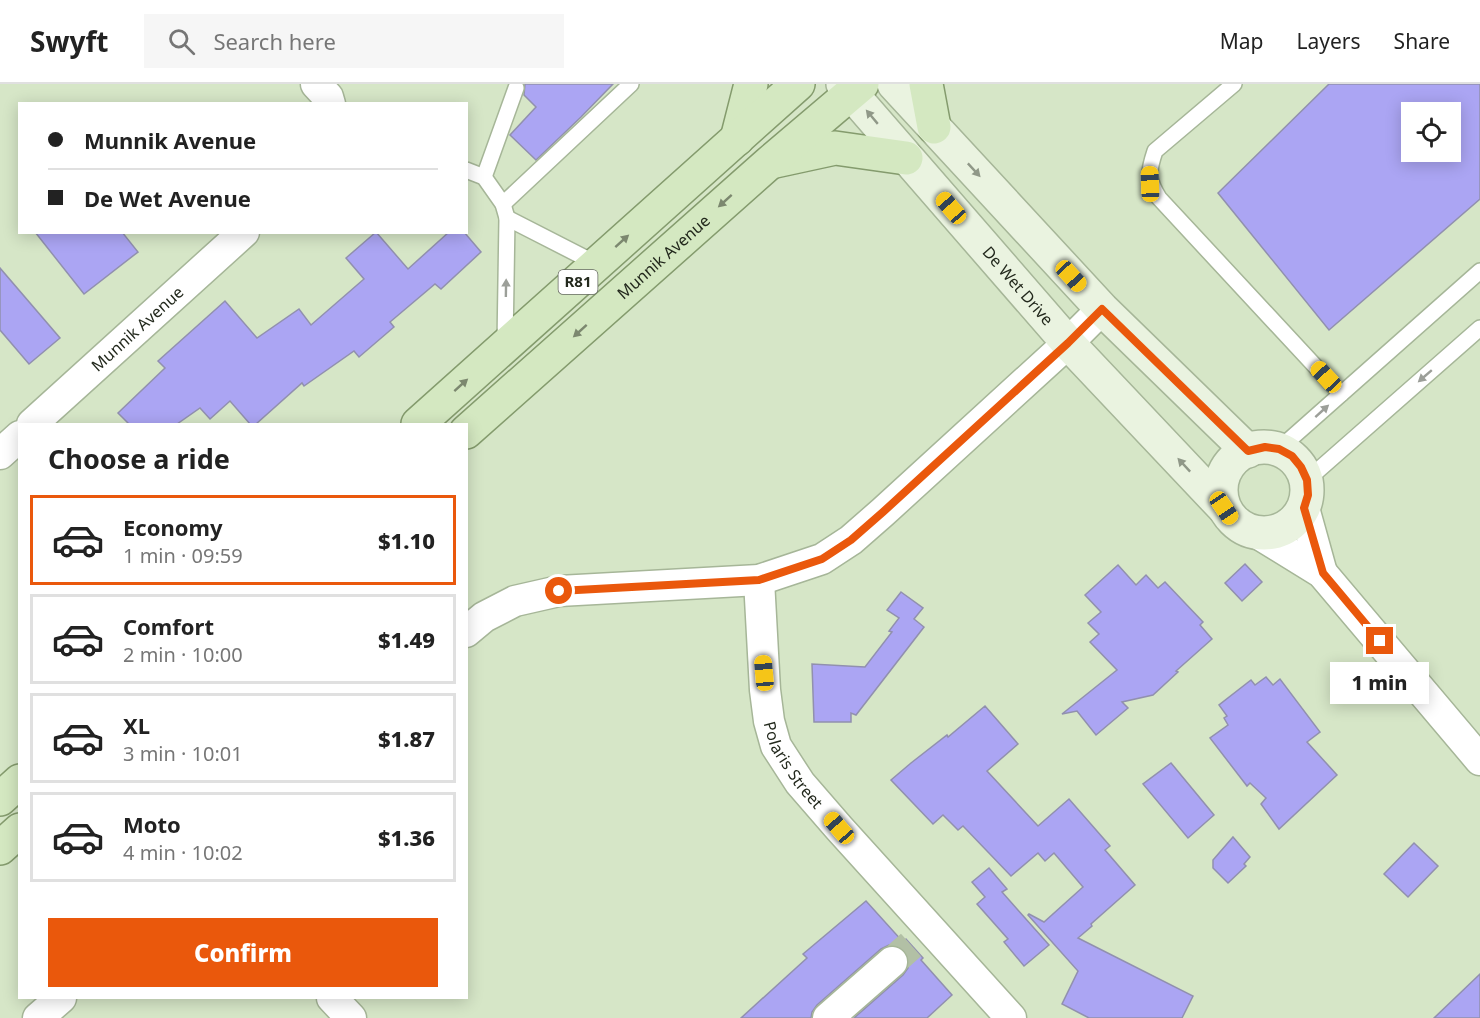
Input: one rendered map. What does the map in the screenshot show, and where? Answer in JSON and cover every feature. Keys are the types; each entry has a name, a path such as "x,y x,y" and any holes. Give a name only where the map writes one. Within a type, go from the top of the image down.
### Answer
{"main road":[{"path":"737,139 751,84"},
{"name":"R81","path":"419,423 798,84"},
{"path":"926,84 934,128"},
{"name":"Munnik Avenue","path":"468,430 852,87"},
{"path":"769,163 835,148 906,158"},
{"path":"0,799 18,783"},
{"path":"0,848 18,832"}],"street":[{"path":"316,84 328,97 329,102"},
{"path":"894,84 1102,309 1264,450"},
{"name":"De Wet Drive","path":"852,87 906,158 1068,343 1224,508"},
{"name":"Munnik Avenue","path":"33,423 242,234"},
{"path":"468,630 484,617 515,601 559,591 759,580 822,559 851,540 1068,343 1102,309"},
{"path":"0,454 18,438"},
{"path":"1323,573 1301,467 1292,456 1264,450 1238,456 1227,467 1222,480 1221,495 1224,508 1232,520 1323,573 1480,760"},
{"path":"1257,533 1271,533 1285,529 1296,520 1306,494"},
{"name":"Polaris Street","path":"759,580 765,690 769,721 777,746 912,945 1011,1018"},
{"path":"828,1018 912,945"},
{"path":"38,1018 60,999"},
{"path":"333,999 351,1018"}],"lane":[{"path":"505,346 506,211 546,162 631,84"},
{"path":"1234,84 1155,151 1150,167 1150,184 1160,198 1341,394"},
{"path":"484,177 516,88"},
{"path":"468,172 484,177 506,211 597,264"},
{"path":"1264,450 1341,394 1480,271"},
{"path":"1306,494 1480,328"}],"building":[{"path":"525,84 613,84 536,160 510,135 536,107 524,95"},
{"path":"1329,84 1480,84 1480,199 1329,330 1218,193"},
{"path":"37,234 124,234 138,252 84,294"},
{"path":"374,234 378,234 408,269 447,234 466,234 481,252 441,289 435,284 390,322 394,327 359,357 354,351 304,386 302,383 257,423 249,423 230,401 210,419 200,408 178,423 128,423 118,413 165,368 158,361 225,301 257,338 299,309 311,325 364,279 346,258"},
{"path":"0,268 60,338 29,364 0,330"},
{"path":"1245,564 1262,582 1242,601 1225,583"},
{"path":"1118,565 1136,585 1146,575 1158,588 1165,582 1203,622 1200,625 1212,639 1153,695 1122,702 1128,708 1096,735 1077,711 1062,714 1117,670 1090,642 1099,634 1088,623 1101,612 1085,595"},
{"path":"901,592 923,608 914,619 924,627 856,715 851,713 851,722 814,722 812,664 865,667 892,632 889,631 899,618 887,610"},
{"path":"1266,677 1273,685 1280,679 1320,732 1307,742 1337,775 1279,829 1261,804 1266,798 1250,783 1247,786 1210,738 1228,725 1224,718 1227,716 1219,705 1251,680 1255,685"},
{"path":"985,706 1018,744 987,771 1038,826 1069,799 1110,846 1105,850 1135,885 1078,938 1193,996 1182,1018 1089,1018 1062,1004 1078,971 1028,915 1044,922 1083,887 1054,853 1045,861 1038,853 1011,876 963,826 958,830 943,815 933,824 891,780"},
{"path":"1171,763 1214,815 1188,838 1143,784"},
{"path":"1233,837 1250,857 1244,864 1246,866 1228,883 1213,868 1213,860"},
{"path":"1414,843 1438,866 1408,897 1384,874"},
{"path":"989,868 1007,889 1002,892 1049,945 1024,966 1004,942 1008,939 977,904 985,897 972,882"},
{"path":"866,901 903,942 906,939 952,995 927,1018 854,1018 908,968 909,959 905,951 898,946 889,945 881,949 817,1005 811,1018 741,1018 807,958 803,954"},
{"path":"1480,974 1480,1018 1434,1018"}],"tunnel":[{"path":"892,962 911,945"}],"route":[{"path":"559,591 759,580 822,559 851,540 883,512 1068,343 1102,309 1248,451 1265,447 1279,449 1292,456 1301,467 1307,480 1308,495 1304,508 1323,573 1380,641"}]}
